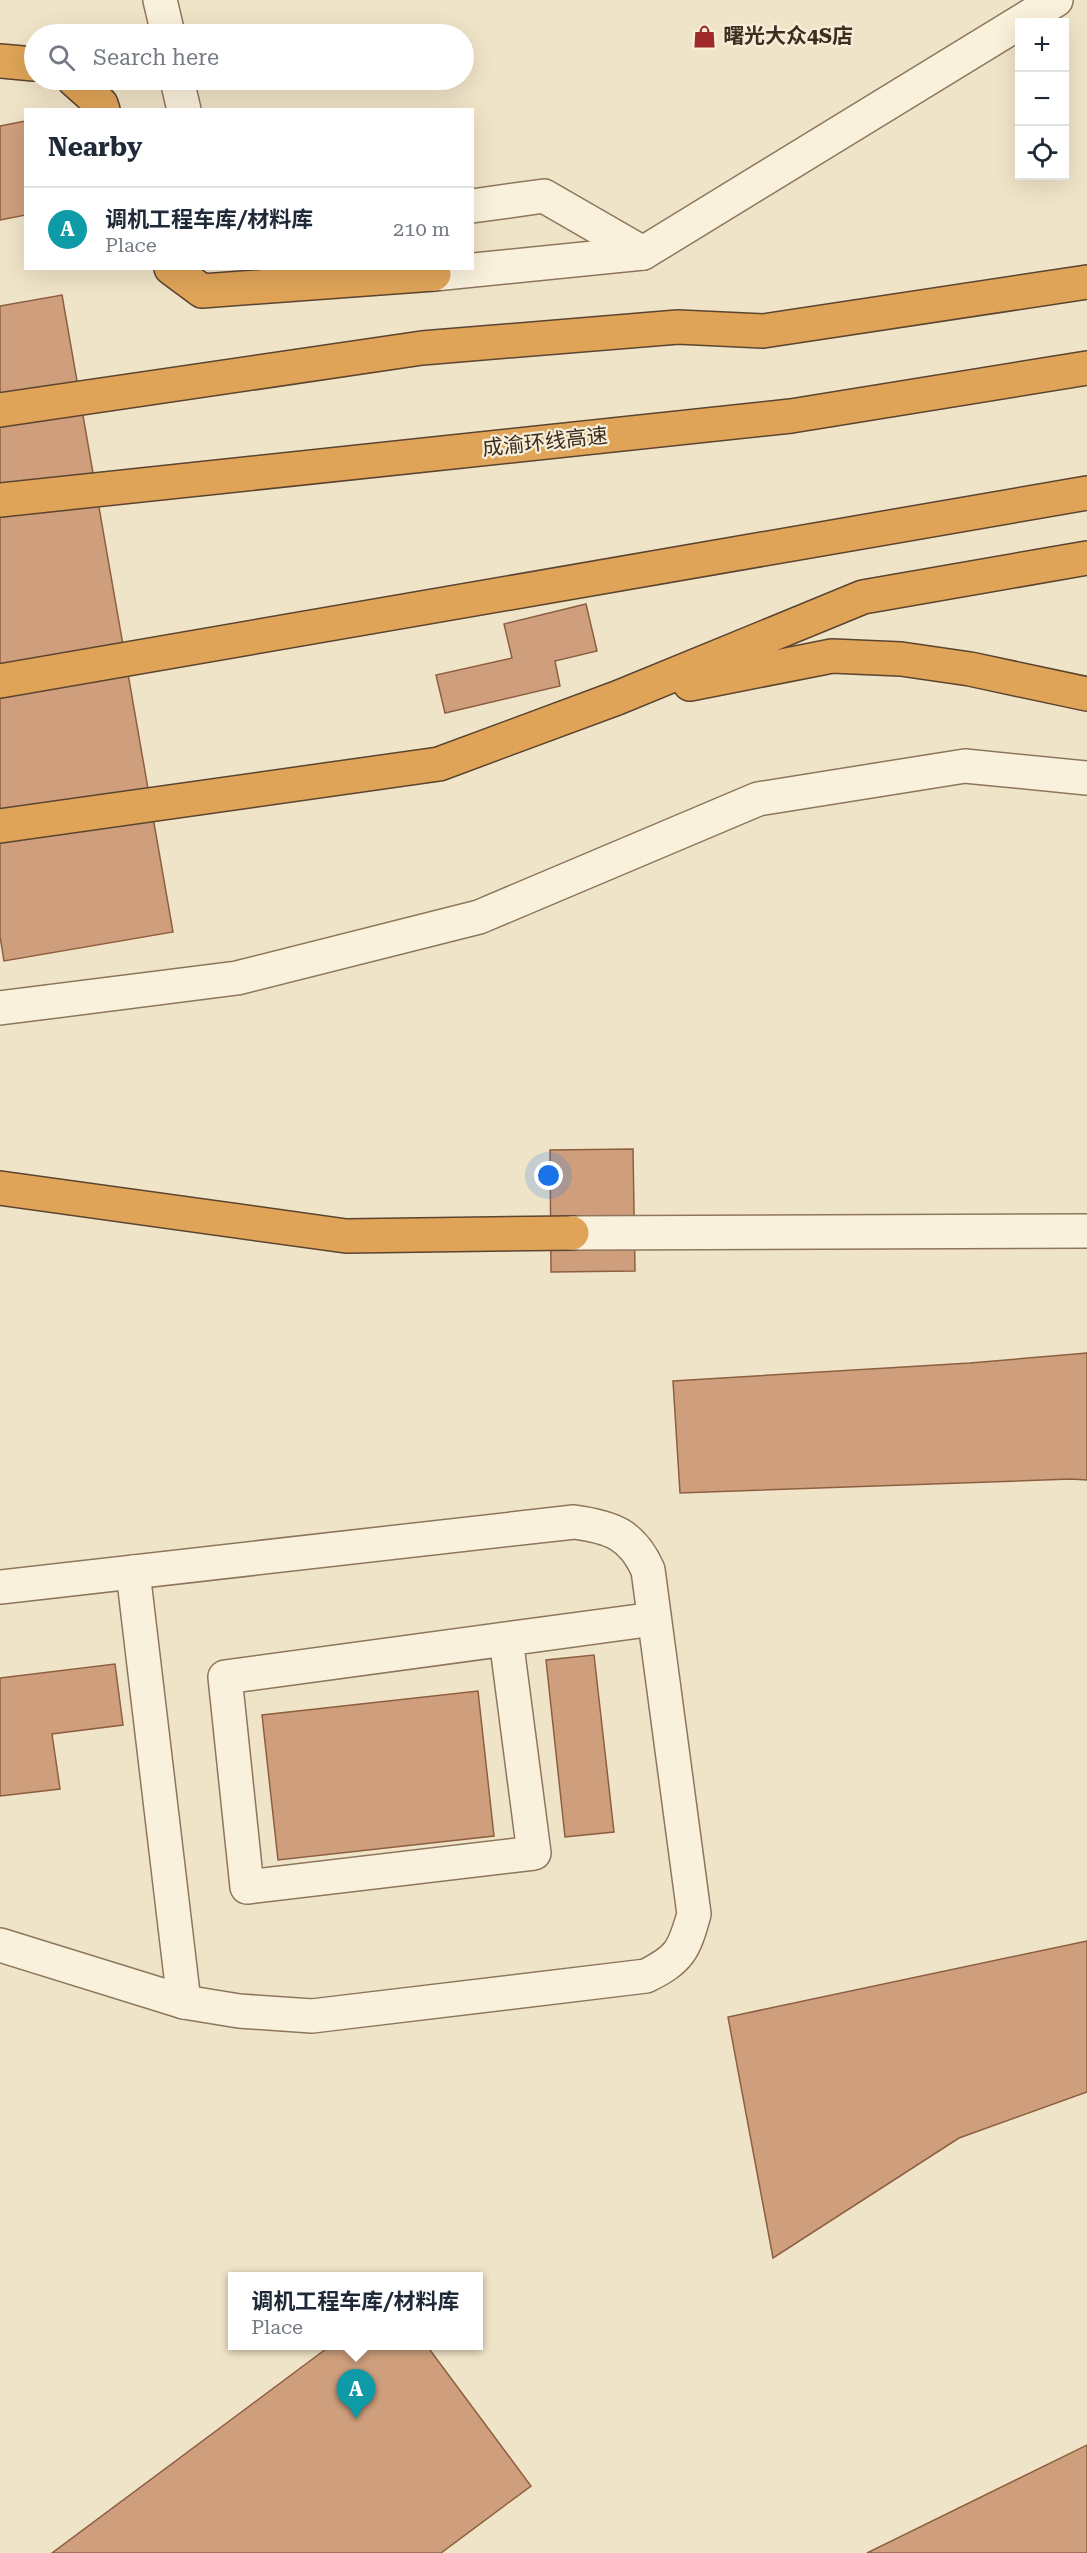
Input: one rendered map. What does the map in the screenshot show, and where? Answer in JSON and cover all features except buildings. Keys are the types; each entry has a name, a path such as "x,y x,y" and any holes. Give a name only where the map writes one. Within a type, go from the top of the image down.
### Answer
{"highway":[{"path":"0,61 24,63"},
{"path":"85,90 102,108"},
{"path":"174,270 202,291 434,274"},
{"path":"0,410 422,348 678,327 763,331 1084,284"},
{"name":"成渝环线高速","path":"0,500 791,416 1087,368"},
{"path":"0,681 1087,493"},
{"path":"0,826 438,764 617,698 863,597 1087,558"},
{"path":"617,698 832,656 902,659 970,669 1087,694"},
{"path":"0,1188 346,1236 572,1233"}],"street":[{"path":"160,0 166,24"},
{"path":"474,270 643,253 1056,0"},
{"path":"179,90 184,108"},
{"path":"474,206 544,196 643,253"},
{"path":"434,274 474,270"},
{"path":"0,1008 237,978 479,917 758,799 965,766 1087,778"},
{"path":"572,1233 1087,1231"},
{"path":"0,1587 574,1522 603,1526 624,1537 640,1551 648,1570 694,1914 686,1941 670,1965 646,1976 312,2016 239,2012 184,2002 0,1945"},
{"path":"133,1572 184,2002"},
{"path":"506,1639 534,1853 247,1887 225,1677 506,1639 654,1619"}],"place":[{"name":"曙光大众4S店","path":"705,36"},
{"name":"调机工程车库/材料库","path":"356,2419"}]}
